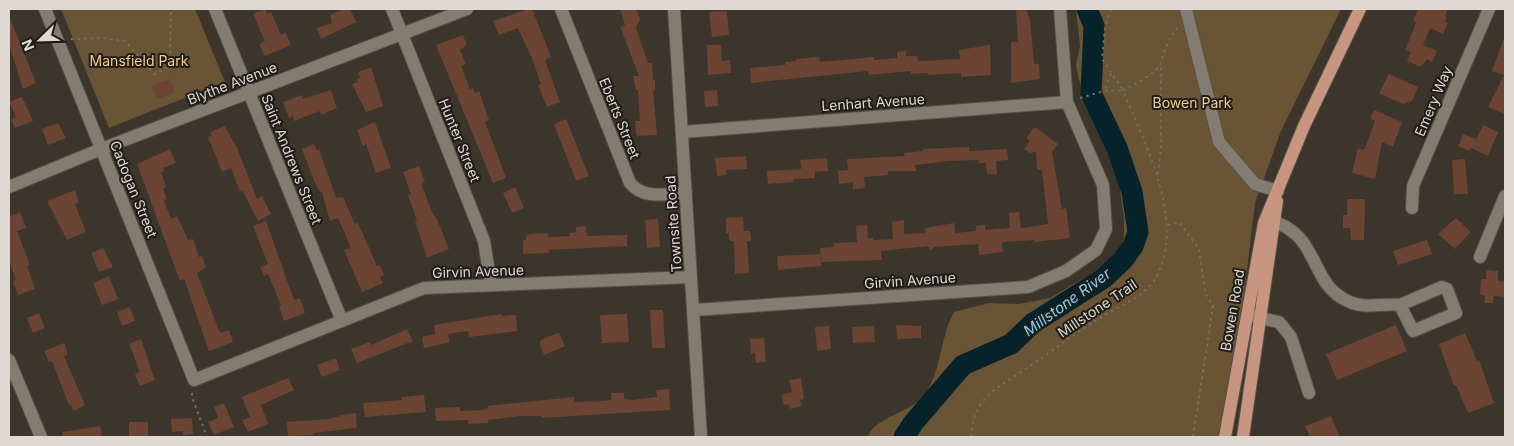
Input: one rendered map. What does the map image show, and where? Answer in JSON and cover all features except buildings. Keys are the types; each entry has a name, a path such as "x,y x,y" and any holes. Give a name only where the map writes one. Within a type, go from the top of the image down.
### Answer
{"main road":[{"name":"Bowen Road","path":"1225,437 1246,315 1278,191 1304,126 1360,9"},
{"name":"Bowen Road","path":"1243,437 1260,318 1270,220"}],"street":[{"name":"Cadogan Street","path":"45,9 194,380"},
{"name":"Saint Andrews Street","path":"215,9 342,321"},
{"name":"Hunter Street","path":"392,9 484,241 491,285"},
{"name":"Blythe Avenue","path":"9,187 101,149 467,9"},
{"name":"Eberts Street","path":"561,9 630,182 638,190 649,194 686,192"},
{"name":"Townsite Road","path":"674,9 701,437"},
{"path":"1060,9 1067,102"},
{"name":"Emery Way","path":"1412,208 1413,186 1489,9"},
{"path":"1187,13 1219,142 1256,184 1278,191"},
{"name":"Lenhart Avenue","path":"682,132 1067,102"},
{"name":"Girvin Avenue","path":"694,310 1028,287 1066,271 1096,250 1106,229 1103,185 1067,102"},
{"path":"1480,257 1505,196"},
{"path":"1270,220 1286,226 1305,241 1324,282 1335,293 1351,303 1367,306 1384,303 1400,305"},
{"name":"Girvin Avenue","path":"194,380 424,288 692,277"},
{"path":"1246,315 1280,322 1291,337 1310,393"},
{"path":"9,360 41,437"}],"path":[{"path":"59,43 69,40 103,38 125,42 154,74 172,65 170,50 171,9"},
{"name":"Millstone Trail","path":"971,437 977,407 994,389 1103,316 1128,302 1155,280 1166,252 1168,225 1158,176 1123,90 1112,71 1102,59 1105,27 1111,9"},
{"path":"1158,176 1161,148 1162,64 1166,44 1187,13"},
{"path":"1067,102 1104,91 1123,90 1135,84 1162,64"},
{"path":"1104,91 1112,71"},
{"path":"1168,225 1179,222 1199,250 1205,292 1213,306 1192,437"},
{"path":"194,380 192,397 207,437"}],"green space":[{"name":"Mansfield Park","path":"61,9 195,9 225,82 109,128"},
{"name":"Bowen Park","path":"1076,9 1341,9 1281,131 1255,203 1227,437 868,437 876,425 923,397 933,378 949,322 954,312 989,303 1019,304 1050,298 1099,269 1120,252 1124,238 1124,219 1116,161 1106,134 1089,108 1079,80 1076,65 1080,46"}],"waterway":[{"name":"Millstone River","path":"904,437 914,422 963,365 1011,344 1033,323 1104,278 1123,260 1133,246 1138,232 1132,192 1117,148 1091,93 1094,26 1087,9"}]}
